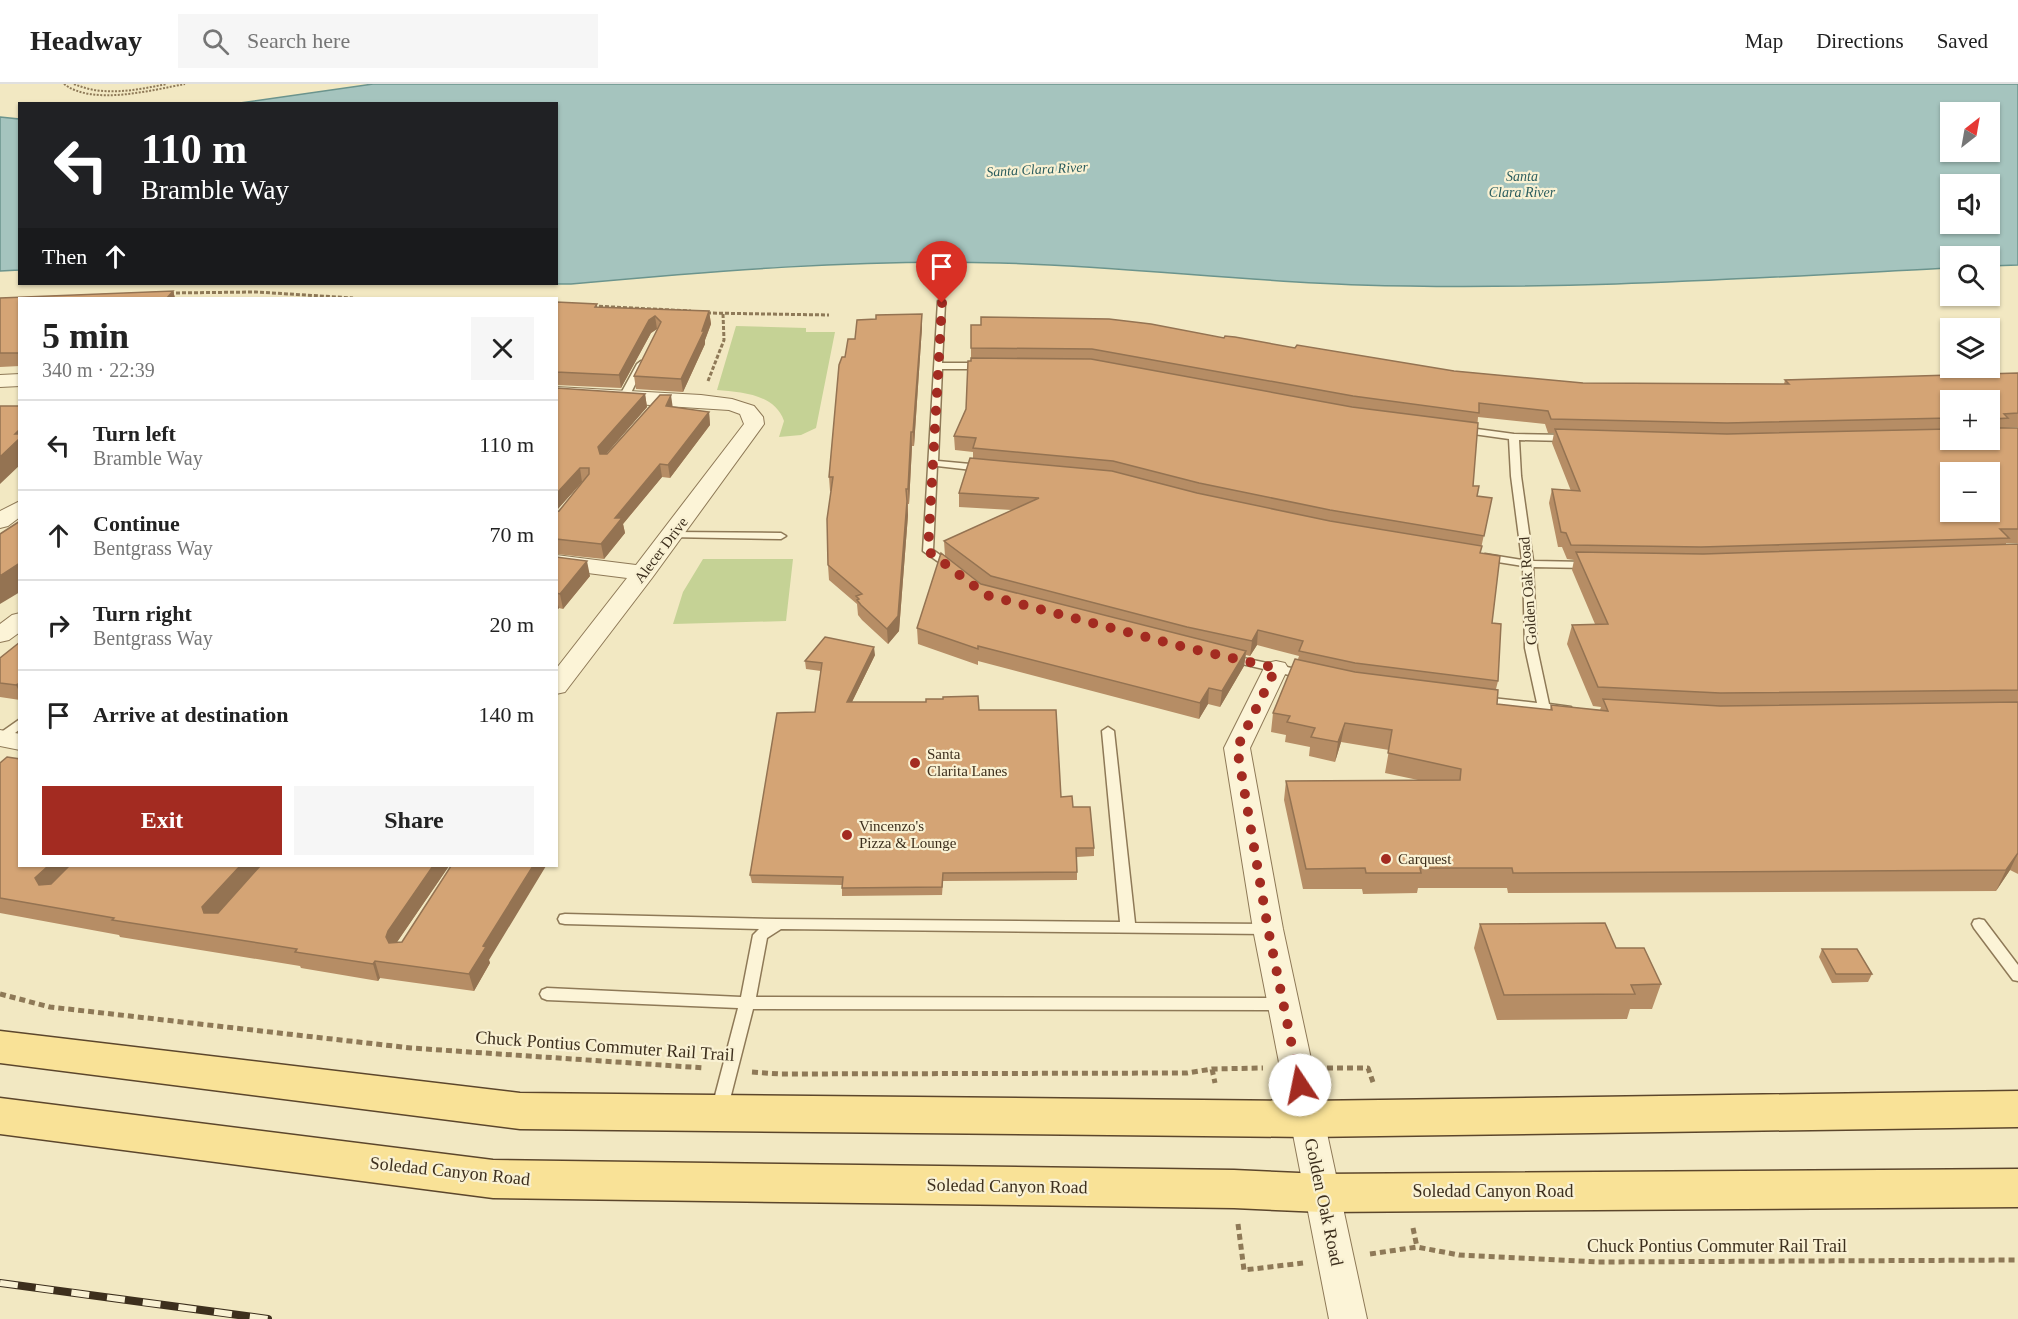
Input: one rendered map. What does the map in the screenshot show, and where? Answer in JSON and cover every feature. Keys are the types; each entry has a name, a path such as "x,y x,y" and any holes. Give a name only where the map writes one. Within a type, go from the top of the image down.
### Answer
{"main road":[{"path":"0,1047 520,1112 1307,1119 2018,1109"},
{"name":"Soledad Canyon Road","path":"0,1116 494,1179 1234,1189 1322,1193 2018,1188"}],"street":[{"path":"0,381 18,380"},
{"path":"558,393 624,397 658,403 701,401"},
{"name":"Alecer Drive","path":"558,684 754,424 753,417 747,410 732,405 701,401"},
{"path":"0,521 18,508"},
{"path":"558,562 644,573"},
{"path":"0,635 18,622"},
{"name":"Golden Oak Road","path":"1276,668 1237,748 1268,929 1348,1319"}],"lane":[{"path":"942,303 928,551 961,576"},
{"path":"624,397 646,355"},
{"path":"939,366 997,366"},
{"path":"1455,429 1514,437 1572,439"},
{"name":"Golden Oak Road","path":"1514,437 1516,476 1528,564 1531,648 1544,709"},
{"path":"932,463 988,468"},
{"path":"672,535 782,536"},
{"path":"1469,554 1528,564 1596,565"},
{"path":"1218,655 1319,678"},
{"path":"1465,699 1578,711"},
{"path":"1108,730 1128,927"},
{"path":"565,919 777,924 1268,929"},
{"path":"718,1114 747,1003 760,935 777,924"},
{"path":"1978,924 2018,976"},
{"path":"547,994 747,1003 1283,1004"}],"path":[{"path":"64,84 75,91 99,94 137,92 185,84"},
{"path":"74,84 83,89 108,91 167,84"},
{"path":"162,294 247,292 335,297"},
{"path":"589,306 696,311"},
{"path":"707,312 829,315"},
{"path":"701,401 724,340 723,314"},
{"name":"Chuck Pontius Commuter Rail Trail","path":"0,994 50,1007 411,1048 780,1074 1027,1075 1187,1073 1212,1069"},
{"name":"Chuck Pontius Commuter Rail Trail","path":"1417,1247 1459,1255 1598,1262 2018,1260"}],"green space":[{"path":"736,326 806,328 806,332 835,332 816,428 801,435 779,437 784,421 780,412 773,405 756,396 717,390"},
{"path":"703,559 793,559 786,621 673,624 683,592"}],"water":[{"name":"Santa Clara River","path":"373,84 2018,84 2018,265 2000,266 2000,246 1940,246 1940,268 1582,285 1360,285 1090,267 946,262 839,264 558,284 558,102 247,102"},
{"path":"0,117 18,119 18,270 0,271"}],"building":[{"path":"173,291 168,297 25,297"},
{"path":"18,297 18,353 0,353 0,298"},
{"path":"558,302 597,304 595,307 709,311 702,331 704,331 681,379 634,376 661,322 655,316 649,320 619,375 558,372"},
{"path":"922,314 908,489 906,489 898,616 887,629 857,600 859,599 856,596 862,594 828,565 827,519 833,477 829,477 839,365 842,357 845,357 848,339 855,339 857,320 876,319 876,315"},
{"path":"981,317 1109,319 1295,348 1297,345 1454,371 1583,383 1789,384 1785,380 1940,375 1940,378 2000,378 2000,374 2018,373 2018,413 2004,414 2008,418 2000,419 2000,390 1940,390 1940,418 1727,423 1551,419 1548,411 1479,403 1479,413 1353,396 1092,349 971,348 971,325 981,325"},
{"path":"971,358 1091,359 1352,407 1478,423 1473,486 1479,486 1477,496 1492,498 1484,536 1330,510 1199,483 1113,461 973,448 976,438 954,436 966,409 968,361 971,361"},
{"path":"558,388 645,394 598,447 600,454 607,454 660,395 671,395 666,406 709,412 668,465 660,464 615,518 622,518 601,544 558,539 558,511 589,474 589,468 580,468 558,492"},
{"path":"0,406 18,406 18,431 15,434 18,434 18,440 0,457"},
{"path":"2000,428 2018,428 2018,529 2000,529 2009,538 1701,547 1571,545 1566,533 1561,532 1552,489 1580,491 1555,429 1727,434 1940,429 1940,450 2000,450"},
{"path":"970,458 1112,471 1197,493 1330,521 1482,546 1480,553 1500,556 1492,623 1501,624 1498,681 1355,663 1299,651 1303,641 1258,630 1252,641 1187,627 991,576 944,541 1039,498 959,493"},
{"path":"18,522 18,564 0,576 0,534"},
{"path":"2018,544 2018,690 1720,693 1598,687 1572,625 1608,624 1576,552 1703,554"},
{"path":"941,553 981,584 1246,651 1222,691 1209,688 1200,703 978,646 978,649 917,628"},
{"path":"558,557 587,561 560,594 558,594"},
{"name":"Santa Clarita Lanes","path":"825,637 874,647 847,702 926,702 926,699 943,699 943,697 978,696 979,710 1056,710 1061,797 1072,796 1073,807 1090,807 1094,848 1076,848 1077,872 943,873 942,887 842,888 843,877 750,875 777,713 815,712 822,663 805,661"},
{"path":"18,644 18,684 0,683 0,658"},
{"path":"1295,659 1355,672 1498,690 1497,704 1552,710 1551,705 1608,711 1603,699 1720,706 2018,702 2018,853 2006,870 1513,873 1512,868 1420,868 1421,873 1366,873 1365,868 1306,869 1286,781 1460,780 1461,769 1388,753 1392,730 1345,723 1338,742 1311,737 1315,728 1287,722 1290,716 1273,713"},
{"path":"7,757 18,759 18,867 47,867 35,878 39,885 51,884 68,867 239,867 202,907 204,913 218,913 259,867 432,867 388,931 386,937 389,943 402,942 450,867 532,867 483,946 486,947 469,974 375,961 373,964 295,952 297,949 112,920 114,918 0,898 0,763"},
{"path":"1605,923 1616,948 1644,948 1661,984 1631,985 1635,994 1504,995 1480,924"},
{"path":"1822,949 1857,949 1872,974 1836,974"}],"railway":[{"path":"0,1283 268,1319"}],"place":[{"name":"Santa Clarita Lanes","path":"915,763"},
{"name":"Vincenzo's Pizza & Lounge","path":"847,835"},
{"name":"Carquest","path":"1386,859"}],"route":[{"path":"942,303 928,551 986,595 1184,647 1276,668 1237,748 1268,929 1300,1085"}]}
